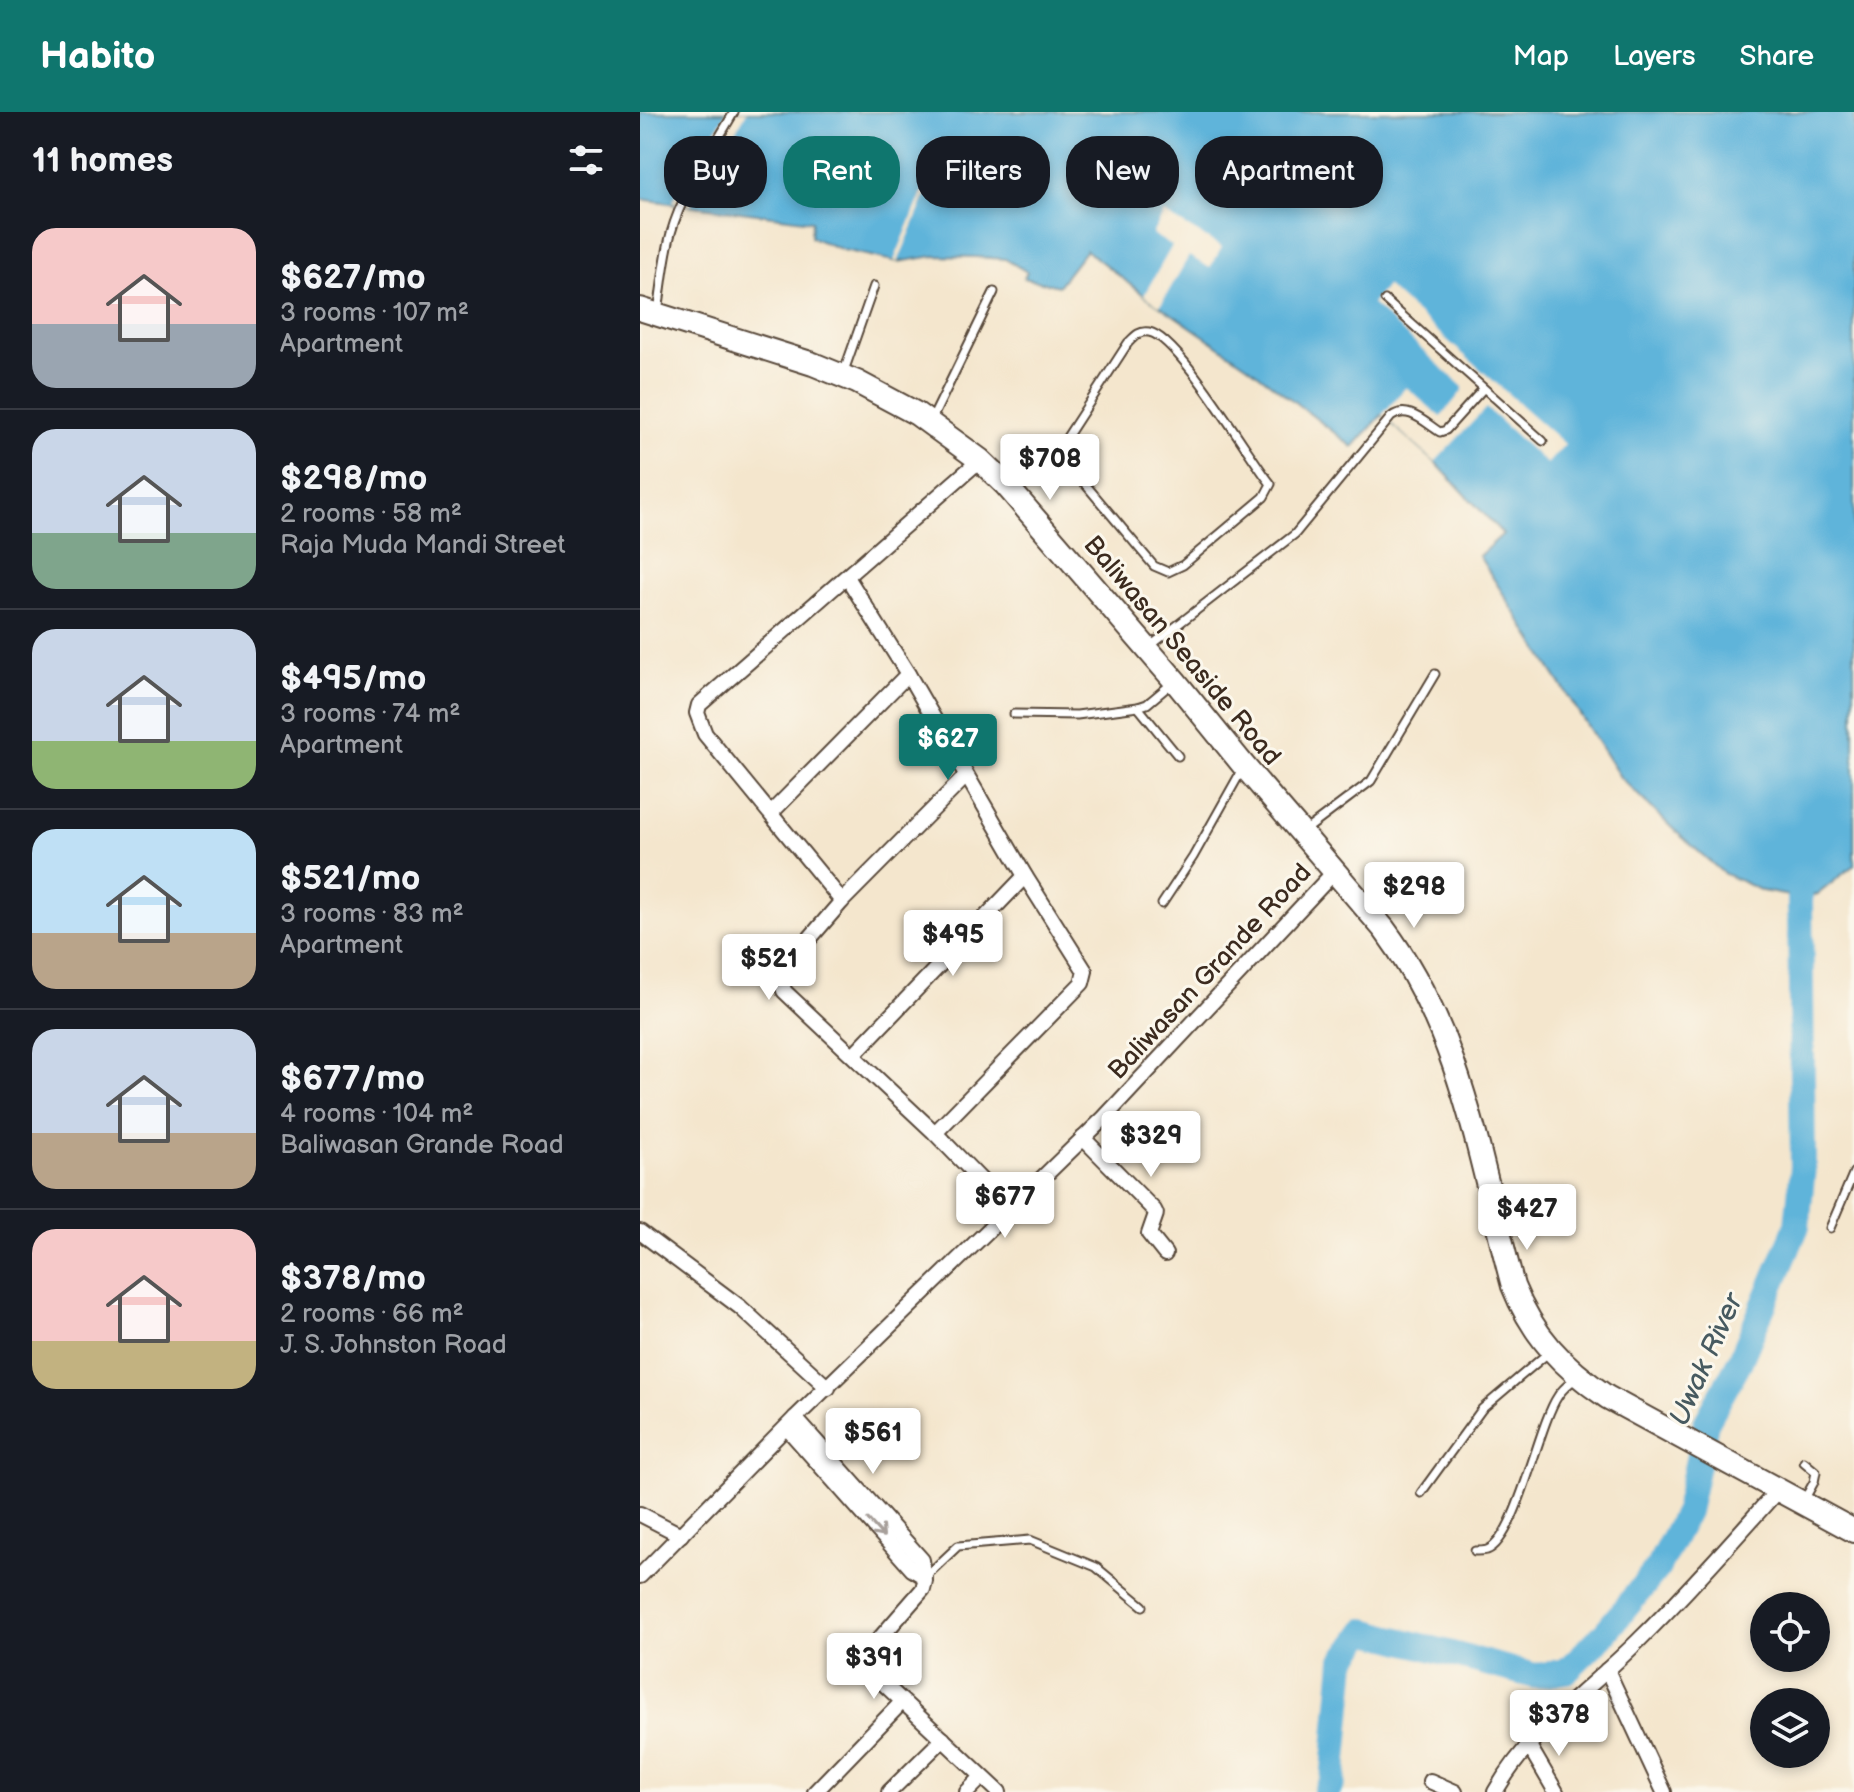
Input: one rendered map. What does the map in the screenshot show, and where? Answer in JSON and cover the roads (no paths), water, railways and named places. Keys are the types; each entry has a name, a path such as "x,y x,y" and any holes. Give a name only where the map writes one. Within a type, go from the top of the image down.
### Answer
{"main road":[{"name":"Baliwasan Seaside Road","path":"649,312 813,364 890,398 980,460 1005,484 1175,681 1404,956 1440,1023 1461,1082 1513,1286 1523,1311 1550,1351 1577,1376 1607,1397 1854,1531"}],"street":[{"path":"842,901 705,734 697,713 699,705 980,460"},
{"path":"847,577 908,674 1025,876 1083,966 1084,977 935,1133"},
{"path":"771,813 908,674"},
{"path":"966,776 842,901 785,967 781,983 784,991 854,1054 1009,1209"},
{"name":"Baliwasan Grande Road","path":"640,1576 791,1423 1083,1138 1335,871"},
{"path":"854,1054 1025,876"},
{"path":"1083,1138 1154,1210 1156,1214 1149,1234 1165,1254"},
{"path":"640,1232 740,1307 828,1388"},
{"path":"791,1423 907,1553 922,1560 925,1577 923,1589 865,1658 866,1667 999,1792"},
{"path":"1495,1792 1528,1744 1556,1714 1641,1638 1778,1490"},
{"path":"640,1514 681,1535"},
{"path":"1607,1670 1664,1792"},
{"path":"815,1792 902,1702"},
{"path":"889,1792 943,1739"},
{"path":"1528,1744 1556,1792"},
{"path":"967,1792 981,1778"},
{"path":"1430,1781 1455,1792"}],"lane":[{"path":"649,312 682,204 734,112"},
{"path":"843,377 874,286"},
{"path":"930,423 994,292"},
{"path":"1385,300 1543,441"},
{"path":"1005,484 1037,447 1047,447 1075,472 1154,566 1168,572 1183,565 1241,517 1264,497 1271,484 1254,464 1203,386 1161,337 1148,331 1137,334 1128,343 1056,454"},
{"path":"1147,649 1295,534 1391,417 1398,413 1410,413 1440,432 1446,430 1483,389"},
{"path":"1302,833 1371,781 1435,674"},
{"path":"1014,714 1077,715 1138,707 1147,704 1175,681"},
{"path":"1138,707 1178,756"},
{"path":"1162,904 1193,857 1244,766"},
{"path":"1830,1228 1854,1172"},
{"path":"1421,1493 1482,1409 1550,1351"},
{"path":"1475,1551 1488,1550 1499,1541 1522,1491 1557,1396 1577,1376"},
{"path":"1802,1504 1816,1472 1804,1462"},
{"path":"925,1577 958,1546 1030,1540 1096,1567 1143,1606"}],"water":[{"path":"640,112 1854,112 1854,865 1818,894 1800,898 1762,891 1723,873 1620,777 1479,556 1503,534 1434,461 1382,415 1353,447 1248,366 1144,295 1086,250 1058,286 1024,278 1027,272 1005,259 934,256 898,262 843,250 811,237 812,221 710,208 767,208 767,136 664,136 664,202 640,199"}],"waterway":[{"name":"Uwak River","path":"1326,1792 1333,1782 1344,1660 1365,1631 1535,1676 1566,1671 1605,1633 1657,1569 1687,1511 1706,1423 1740,1361 1797,1226 1803,1167 1800,898"}]}
